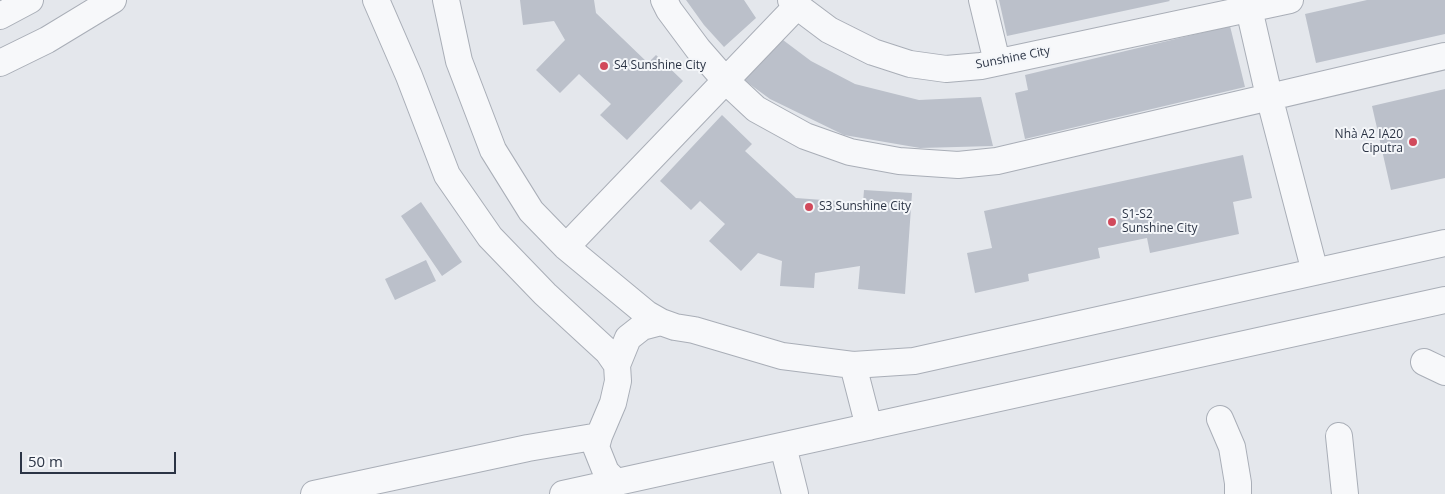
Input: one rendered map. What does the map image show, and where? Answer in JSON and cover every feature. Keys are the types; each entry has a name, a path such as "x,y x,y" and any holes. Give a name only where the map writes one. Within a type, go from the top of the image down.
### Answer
{"street":[{"path":"0,16 30,0"},
{"path":"0,63 47,40 113,0"},
{"path":"376,0 409,76 447,175 490,237 545,294 608,352 618,365"},
{"path":"446,0 459,61 493,150 531,211 566,247 647,314 661,322 782,356 853,365 914,361 1445,243"},
{"path":"664,0 669,10 698,48 726,81 756,109 805,136 850,152 900,161 958,165 996,161 1445,56"},
{"path":"982,0 997,62"},
{"name":"Sunshine City","path":"794,3 829,30 872,52 910,64 946,69 981,66 1248,5 1290,0"},
{"path":"566,247 726,81 794,3"},
{"path":"1248,5 1314,272"},
{"path":"563,494 1445,300"},
{"path":"616,482 606,472 600,462 596,447 613,402 618,381 618,365 628,338 642,327 661,322"},
{"path":"853,365 869,426"},
{"path":"1220,418 1232,447 1238,494"},
{"path":"314,494 528,448 599,436"},
{"path":"1339,436 1345,494"},
{"path":"783,446 796,494"}],"building":[{"name":"S4 Sunshine City","path":"520,0 594,0 596,13 648,63 656,55 683,81 627,140 600,115 611,104 579,74 560,93 536,70 565,40 554,21 523,25"},
{"path":"686,0 744,0 756,18 724,47 704,25"},
{"path":"999,0 1169,0 1170,1 1007,36"},
{"path":"1367,0 1445,0 1445,34 1316,63 1305,14"},
{"path":"1230,26 1245,87 1025,139 1015,93 1028,90 1025,75"},
{"path":"783,40 811,61 855,84 919,100 981,97 993,146 920,148 844,135 770,99 744,80"},
{"name":"Nhà A2 IA20 Ciputra","path":"1445,89 1445,178 1391,190 1372,106"},
{"name":"S3 Sunshine City","path":"722,115 752,144 745,151 796,198 863,203 864,190 912,193 905,294 858,289 860,266 815,273 814,288 780,286 782,261 758,253 741,271 709,241 725,224 700,201 691,210 660,181"},
{"name":"S1-S2 Sunshine City","path":"1243,155 1252,198 1233,202 1239,234 1150,253 1147,238 1098,248 1100,258 1028,274 1029,281 975,293 967,253 992,248 984,211"},
{"path":"421,202 462,262 442,276 401,216"},
{"path":"426,260 436,281 395,300 385,279"}],"place":[{"name":"S4 Sunshine City","path":"604,66"},
{"name":"Nhà A2 IA20 Ciputra","path":"1413,142"},
{"name":"S3 Sunshine City","path":"809,207"},
{"name":"S1-S2 Sunshine City","path":"1112,222"}]}
